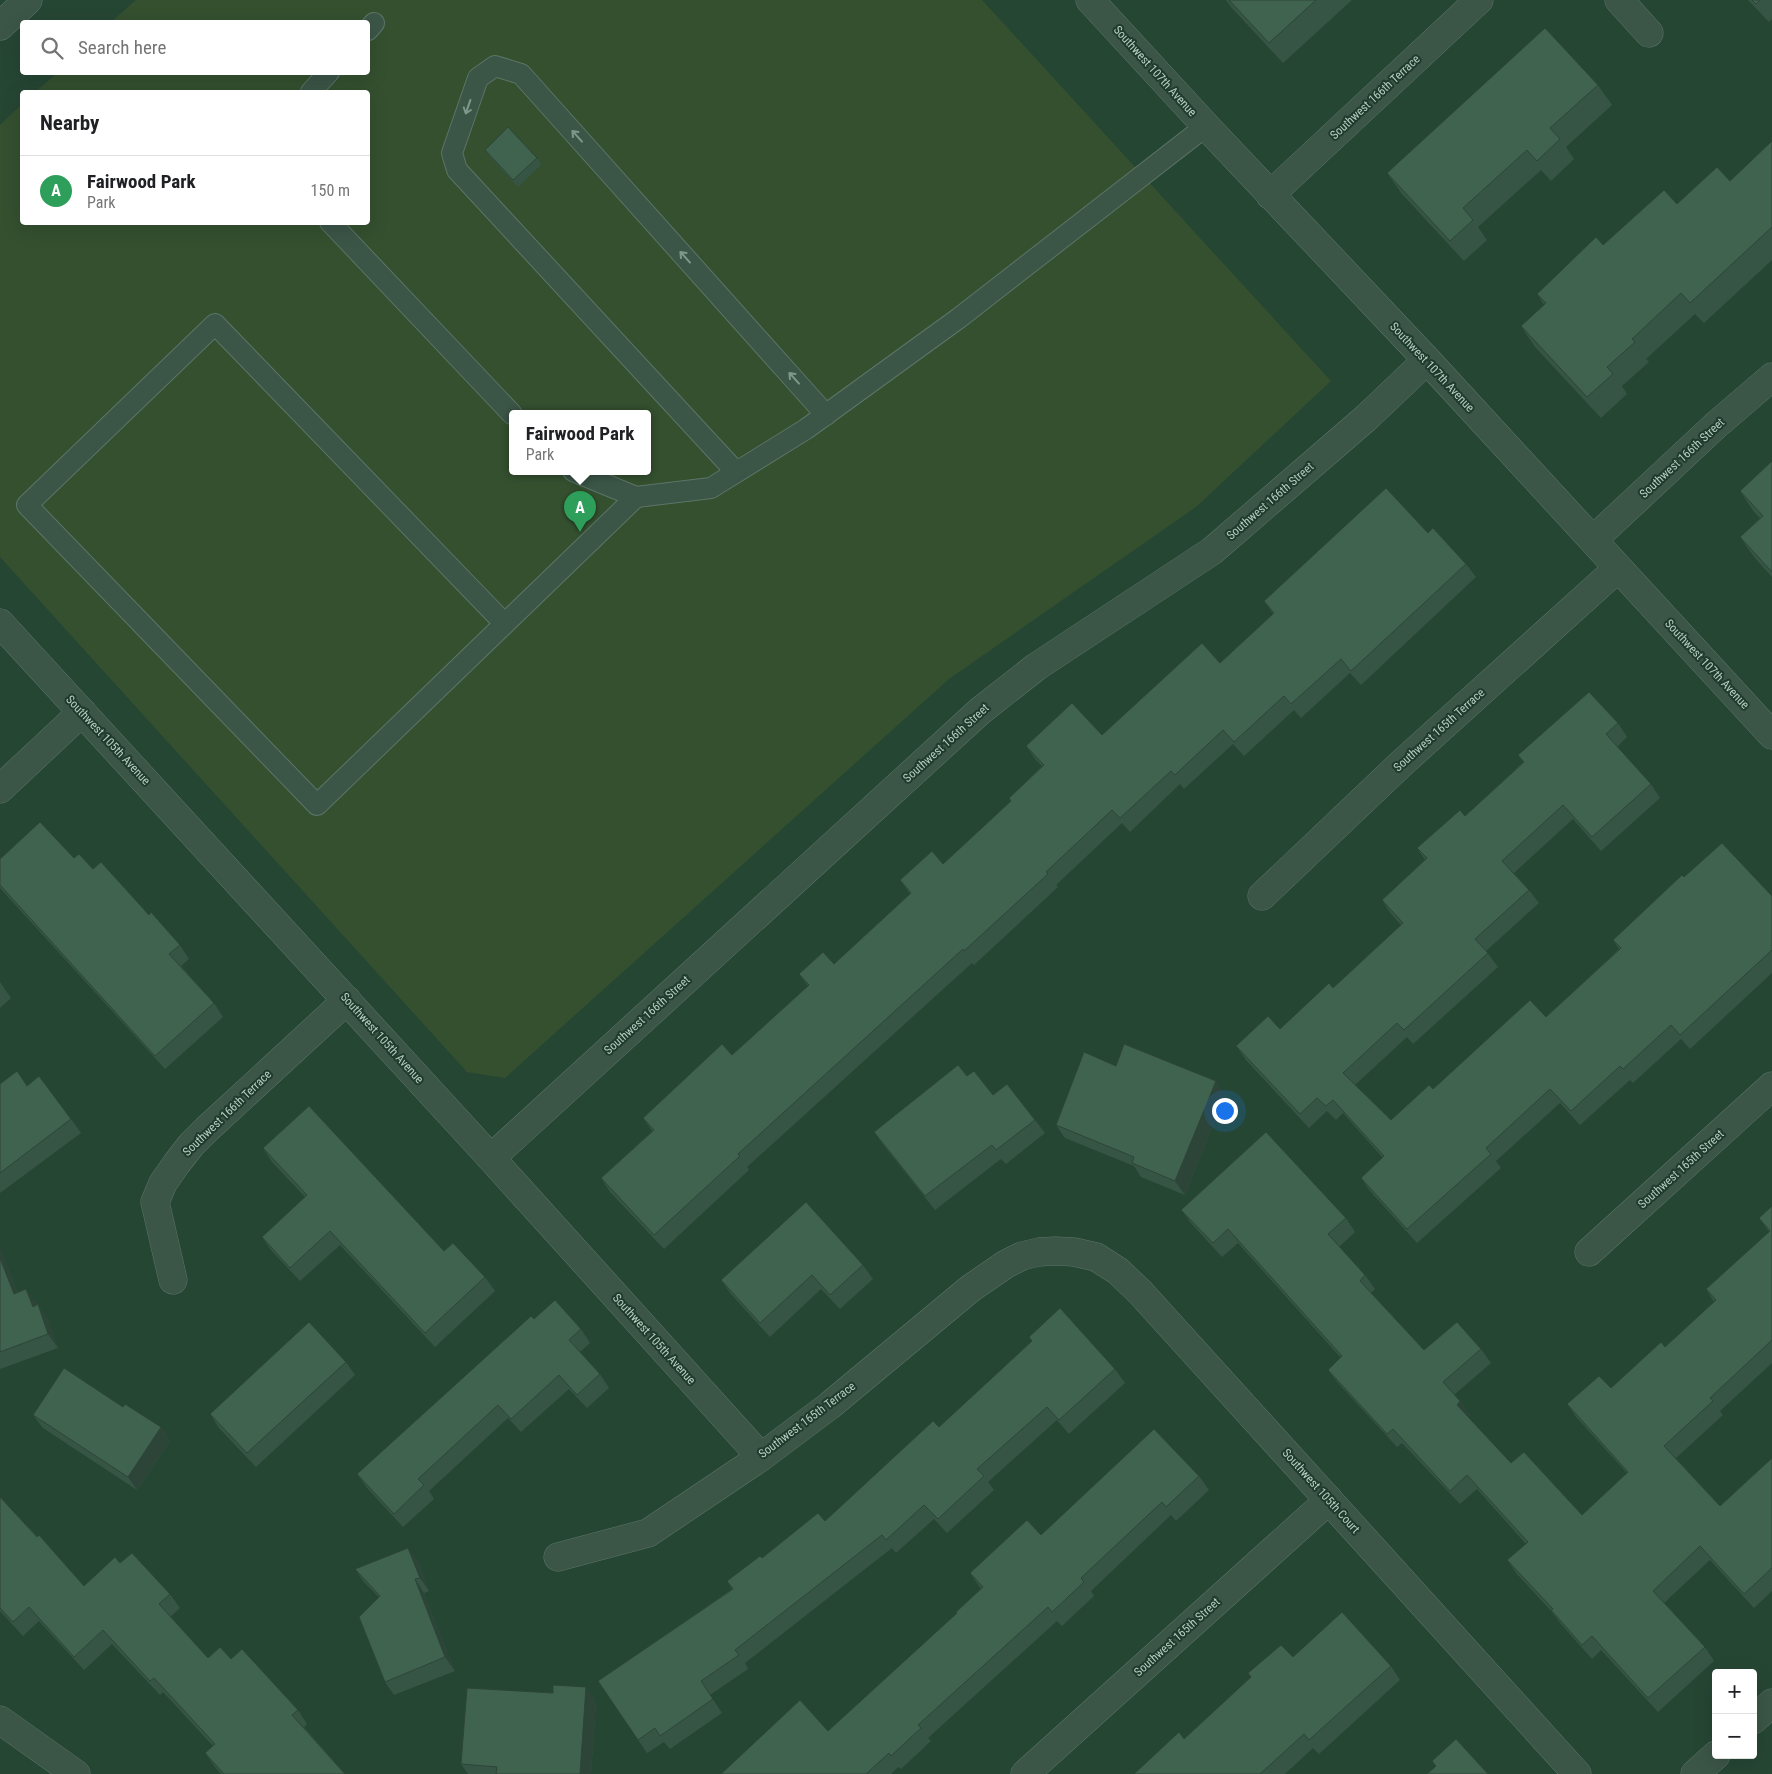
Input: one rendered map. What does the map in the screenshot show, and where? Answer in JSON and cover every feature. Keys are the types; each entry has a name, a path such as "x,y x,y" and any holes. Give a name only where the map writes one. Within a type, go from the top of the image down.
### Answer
{"street":[{"path":"0,26 28,0"},
{"name":"Southwest 107th Avenue","path":"1090,0 1270,195 1427,360 1772,736"},
{"name":"Southwest 166th Terrace","path":"1270,195 1479,0"},
{"path":"1619,0 1650,33"},
{"name":"Southwest 166th Street","path":"491,1158 980,711 1036,667 1218,546 1366,418 1427,360"},
{"name":"Southwest 166th Street","path":"1593,540 1716,425 1772,376"},
{"name":"Southwest 165th Terrace","path":"1262,896 1402,763 1618,568"},
{"name":"Southwest 105th Avenue","path":"0,623 491,1158 760,1457"},
{"path":"0,789 82,712"},
{"name":"Southwest 166th Terrace","path":"173,1280 155,1202 163,1183 191,1145 207,1129 347,1000"},
{"name":"Southwest 165th Street","path":"1589,1252 1772,1086"},
{"name":"Southwest 165th Terrace","path":"558,1557 648,1533 760,1457 829,1406 989,1275 1022,1256 1039,1252"},
{"name":"Southwest 105th Court","path":"1039,1252 1074,1252 1096,1257 1118,1271 1140,1292 1577,1774"},
{"name":"Southwest 165th Street","path":"1025,1774 1329,1500"},
{"path":"1757,1716 1772,1703"},
{"path":"0,1720 76,1774"},
{"path":"1695,1774 1712,1759"}],"lane":[{"path":"736,472 457,170 452,153 478,78 495,66 522,74 826,415"},
{"path":"313,90 326,75"},
{"path":"583,475 636,497 711,488 806,429 959,318 1206,126"},
{"path":"333,225 509,411"},
{"path":"504,623 215,324 27,505 317,805 636,497"}],"green space":[{"path":"136,0 982,0 1331,381 1196,507 949,679 505,1078 467,1072 0,557 0,125 20,106 20,225 370,225 370,90 37,90 55,75 370,75 370,20 113,20"}],"building":[{"path":"1229,0 1316,0 1269,43"},
{"path":"1752,0 1760,0 1756,4"},
{"path":"1545,28 1598,85 1550,128 1560,139 1537,161 1527,150 1463,208 1473,220 1450,241 1387,173"},
{"path":"508,127 537,158 513,180 485,150"},
{"path":"1772,141 1772,227 1690,303 1681,293 1632,339 1635,342 1607,367 1613,374 1587,397 1521,326 1546,303 1537,294 1596,237 1603,245 1664,190 1677,204 1717,167 1730,181"},
{"path":"1772,461 1772,572 1740,537 1763,516 1740,491"},
{"path":"1386,488 1428,533 1433,528 1466,564 1351,671 1341,659 1291,704 1284,696 1234,742 1223,730 1175,775 1171,771 1120,818 1112,810 1046,872 1048,874 738,1154 740,1156 654,1235 601,1178 654,1130 643,1118 722,1044 732,1055 809,985 799,974 823,952 834,964 911,893 900,880 932,851 943,864 1011,801 1009,798 1044,765 1026,746 1072,703 1102,735 1202,643 1220,663 1274,613 1264,601"},
{"path":"1589,692 1618,723 1606,734 1651,784 1592,837 1563,805 1502,861 1529,890 1475,939 1488,953 1404,1030 1397,1023 1343,1073 1391,1120 1429,1085 1433,1089 1530,1000 1546,1017 1621,948 1613,940 1682,875 1684,877 1722,843 1772,896 1772,950 1680,1035 1671,1025 1623,1069 1620,1066 1571,1111 1550,1089 1486,1148 1491,1154 1407,1229 1361,1178 1384,1156 1333,1100 1326,1106 1317,1098 1300,1114 1236,1046 1268,1016 1280,1029 1329,983 1333,988 1403,923 1382,900 1427,858 1417,848 1460,810 1465,816 1524,762 1518,755"},
{"path":"40,822 74,858 79,854 93,869 101,862 149,915 151,912 180,945 169,954 214,1003 155,1056 0,885 0,859"},
{"path":"1124,1044 1216,1081 1175,1181 1132,1163 1134,1157 1056,1125 1084,1052 1116,1066"},
{"path":"958,1065 967,1076 974,1071 993,1095 1007,1084 1035,1120 996,1150 992,1145 925,1196 874,1132"},
{"path":"17,1071 27,1086 39,1076 71,1119 0,1173 0,1084"},
{"path":"309,1106 444,1251 453,1243 485,1277 425,1333 330,1231 290,1268 262,1237 307,1195 263,1148"},
{"path":"1266,1132 1346,1218 1328,1234 1365,1275 1360,1281 1424,1350 1457,1322 1481,1349 1443,1382 1460,1401 1457,1405 1511,1463 1524,1452 1582,1515 1628,1472 1567,1404 1599,1376 1611,1388 1661,1342 1665,1347 1716,1300 1706,1289 1770,1231 1759,1218 1772,1206 1772,1340 1710,1398 1713,1401 1664,1446 1720,1506 1772,1458 1772,1568 1744,1594 1700,1546 1653,1591 1705,1647 1648,1698 1592,1636 1582,1645 1551,1610 1553,1609 1507,1560 1528,1542 1467,1475 1450,1491 1393,1429 1387,1434 1328,1370 1342,1356 1228,1229 1213,1243 1181,1210"},
{"path":"806,1202 863,1265 830,1295 812,1275 760,1323 721,1280"},
{"path":"0,1258 14,1294 26,1289 33,1307 38,1304 48,1334 0,1352"},
{"path":"555,1300 581,1329 569,1340 600,1374 577,1395 559,1375 511,1419 498,1405 418,1479 424,1485 394,1514 357,1474 531,1316 534,1319"},
{"path":"1060,1308 1115,1369 1059,1420 1047,1407 977,1469 984,1476 938,1519 924,1505 886,1540 882,1535 735,1650 739,1655 701,1681 713,1699 660,1736 655,1728 638,1740 598,1681 733,1589 727,1581 760,1556 762,1558 818,1513 825,1521 933,1421 939,1427 1032,1341 1029,1337"},
{"path":"309,1322 346,1362 247,1453 210,1414"},
{"path":"64,1368 123,1407 125,1404 161,1427 128,1477 33,1415"},
{"path":"1154,1429 1199,1476 1166,1507 1162,1502 1081,1578 1084,1582 1052,1612 1048,1607 918,1725 921,1728 891,1756 889,1753 866,1774 721,1774 800,1700 828,1731 983,1587 970,1573 1027,1520 1041,1535"},
{"path":"0,1497 37,1537 39,1535 84,1586 115,1557 120,1563 132,1553 170,1594 159,1604 208,1658 220,1647 231,1659 242,1649 298,1710 292,1715 345,1774 224,1774 205,1753 215,1744 154,1678 150,1681 103,1630 74,1657 29,1607 13,1622 0,1608"},
{"path":"408,1548 420,1578 415,1579 445,1657 385,1682 359,1617 380,1596 355,1569"},
{"path":"1342,1612 1391,1666 1309,1740 1304,1734 1260,1774 1134,1774 1179,1732 1184,1739 1251,1677 1248,1673 1281,1645 1293,1657"},
{"path":"553,1685 586,1687 580,1774 496,1774 497,1767 461,1764 467,1688 553,1693"},
{"path":"1456,1739 1488,1774 1427,1774 1436,1766 1432,1761"}],"place":[{"name":"Fairwood Park","path":"580,532"}]}
